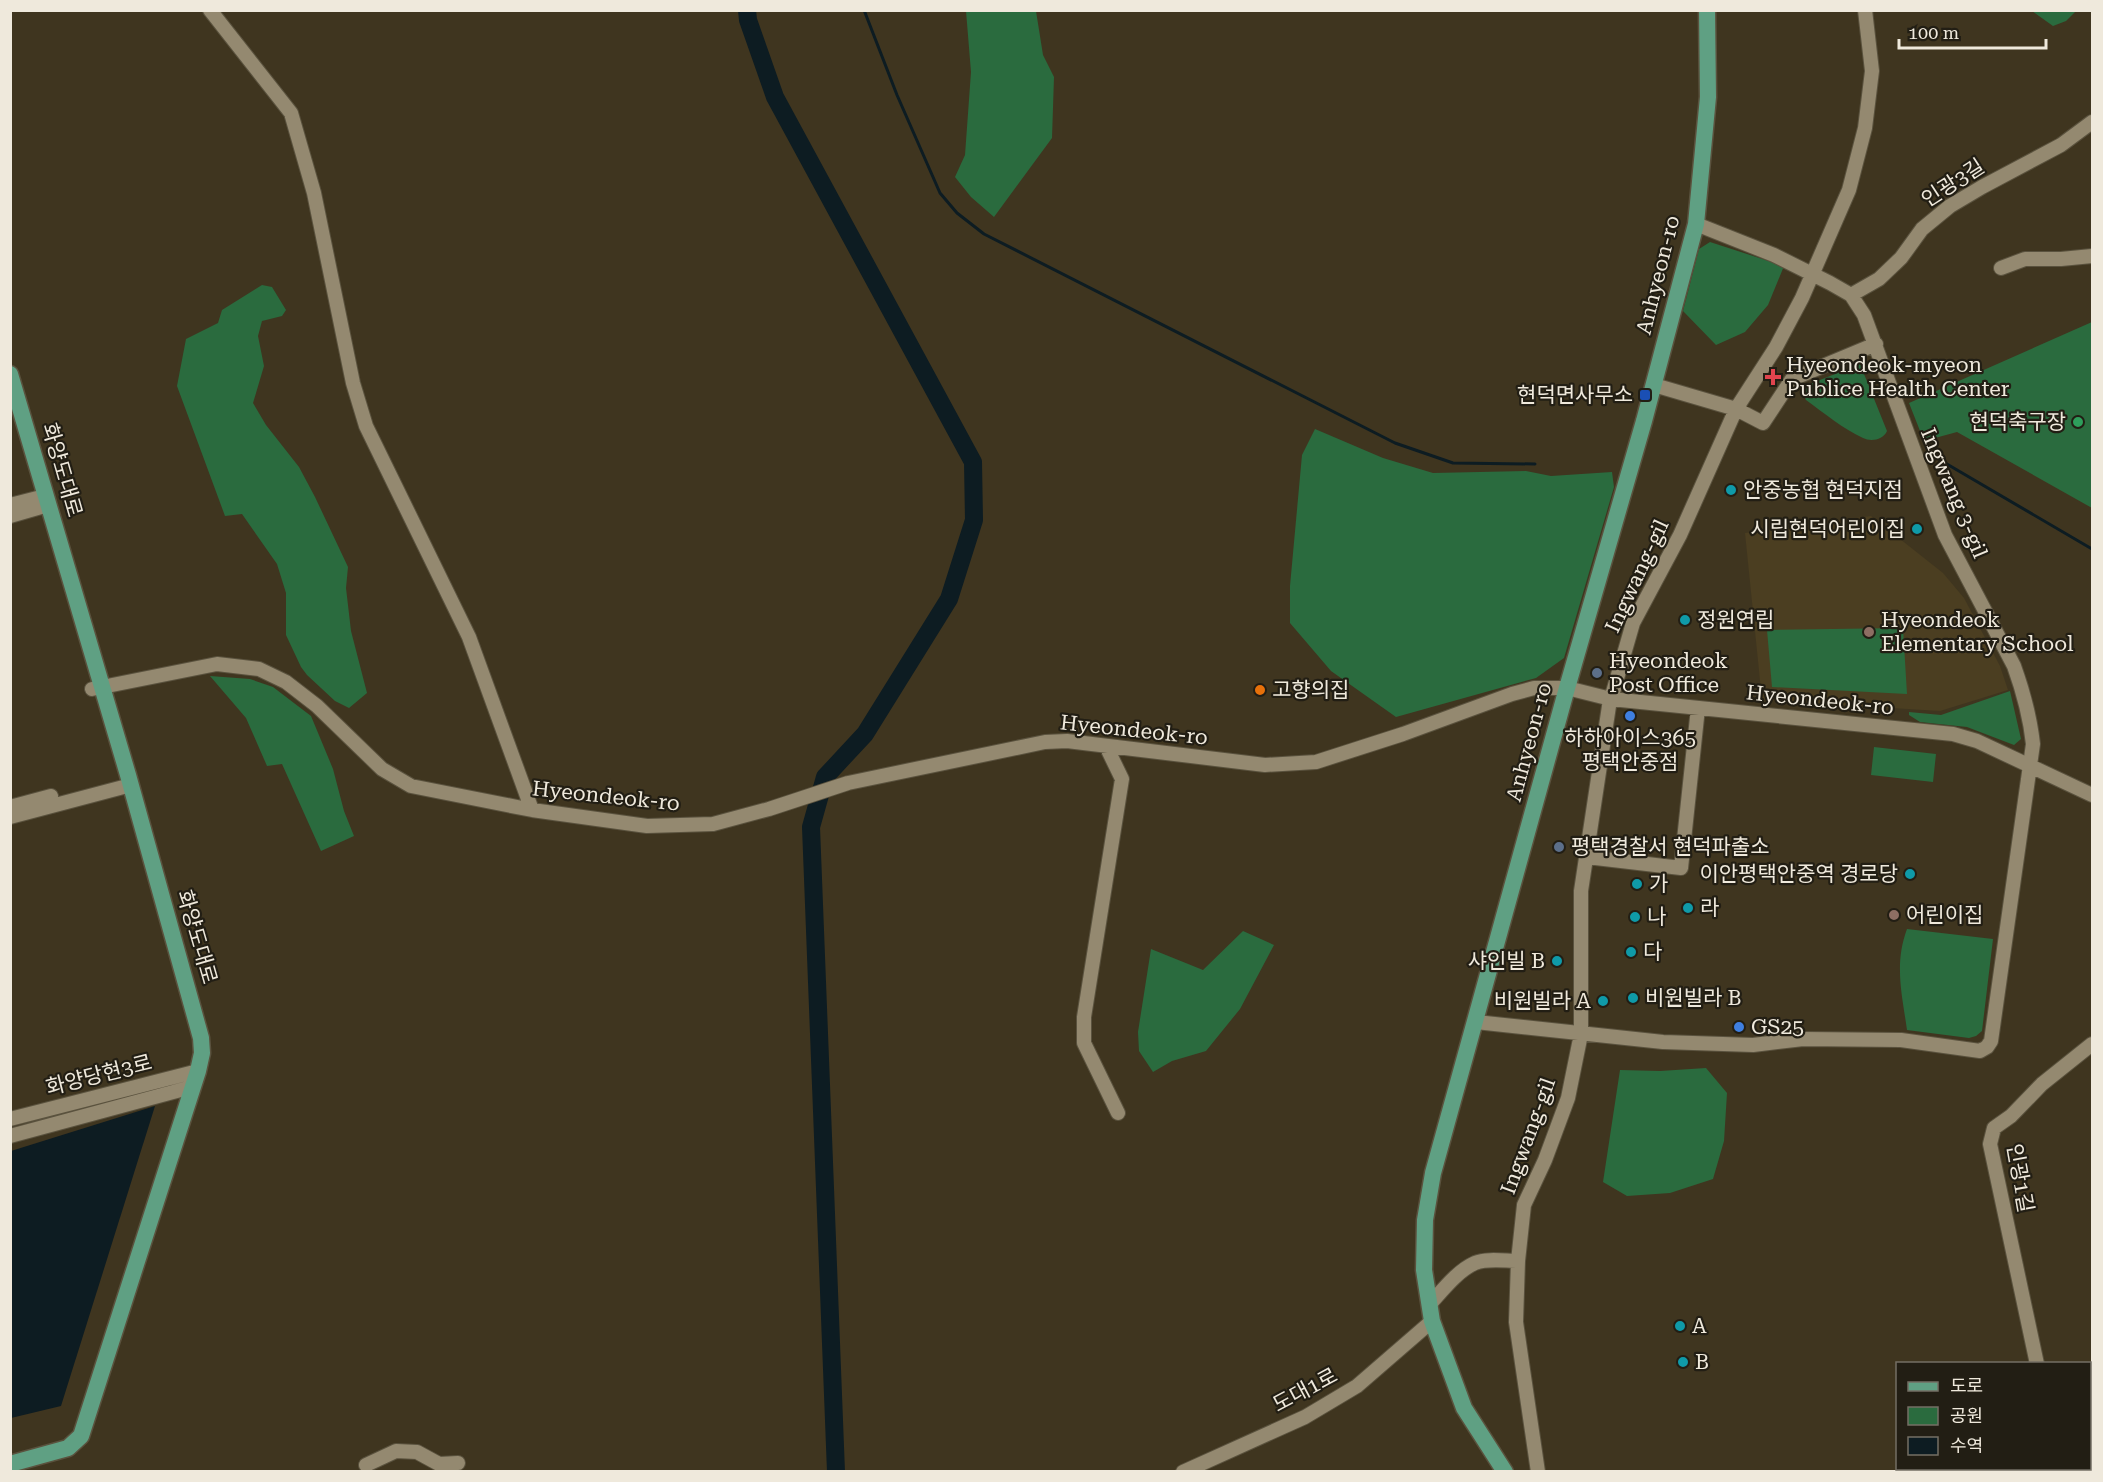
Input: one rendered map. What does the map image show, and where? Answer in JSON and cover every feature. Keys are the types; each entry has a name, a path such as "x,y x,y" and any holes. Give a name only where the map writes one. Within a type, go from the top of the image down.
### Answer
{"main road":[{"name":"Anhyeon-ro","path":"1505,1472 1464,1408 1431,1313 1424,1270 1425,1221 1433,1173 1567,688 1654,385 1696,225 1708,97 1707,10"},
{"name":"화양도대로","path":"10,374 42,502 201,1038 202,1053 78,1432 68,1442 10,1457"},
{"name":"화양도대로","path":"10,411 42,502"},
{"name":"화양도대로","path":"10,1464 68,1448 81,1436 193,1079"}],"street":[{"path":"210,10 291,113 314,194 354,383 366,426 469,637 532,810"},
{"name":"Ingwang-gil","path":"1538,1472 1516,1322 1518,1261 1524,1205 1545,1160 1568,1098 1581,1034 1581,891 1611,699 1634,623 1680,535 1736,409 1776,347 1802,298 1849,190 1864,128 1872,71 1865,10"},
{"name":"인광3길","path":"1851,295 1879,279 1901,258 1922,229 1950,206 2061,145 2092,122"},
{"path":"1696,225 1774,255 1851,295"},
{"path":"2001,268 2025,260 2092,256"},
{"name":"Ingwang 3-gil","path":"1581,1034 1664,1042 1753,1045 1803,1039 1901,1040 1980,1051 1991,1041 2033,744 2031,725 2022,688 2013,666 1945,535 1876,344 1864,315 1851,295"},
{"path":"1654,385 1736,409 1763,423 1792,379 1876,344"},
{"path":"10,505 42,502"},
{"path":"10,516 42,502"},
{"name":"Hyeondeok-ro","path":"97,688 217,664 259,669 286,682 317,706 382,769 411,786 532,810 647,826 694,825 730,820 848,783 1021,746 1067,741 1265,765 1316,762 1534,688 1567,688 1611,699 1953,734 1977,741 2092,795"},
{"path":"1587,857 1682,868 1698,708"},
{"path":"1106,746 1118,766 1122,779 1084,1017 1084,1043 1118,1113"},
{"path":"10,807 125,781"},
{"path":"10,817 125,781"},
{"path":"1476,1022 1581,1034"},
{"name":"인광1길","path":"2037,1362 1990,1144 1994,1128 2011,1116 2042,1084 2092,1044"},
{"name":"화양당현3로","path":"10,1119 193,1079"},
{"name":"화양당현3로","path":"10,1136 193,1079"},
{"name":"도대1로","path":"1183,1472 1305,1417 1357,1386 1431,1313 1462,1272 1476,1262 1518,1261"},
{"path":"366,1465 396,1451 417,1452 439,1464 458,1463"}],"shaded area":[{"name":"Hyeondeok Elementary School","path":"1871,516 1943,573 1964,598 2000,666 2008,690 1940,711 1762,700 1745,533"}],"green space":[{"path":"966,11 1036,11 1043,55 1054,77 1052,138 994,217 971,197 955,177 965,155 971,72"},
{"path":"2032,11 2076,11 2066,21 2053,26"},
{"path":"1710,242 1784,266 1768,305 1745,332 1716,345 1683,311 1699,249"},
{"path":"262,285 272,287 286,310 282,316 262,321 258,336 264,366 253,403 266,425 299,467 348,567 346,588 351,631 367,693 349,708 335,701 301,667 286,635 286,593 277,564 242,514 225,516 177,386 186,339 218,323 222,310"},
{"path":"2092,322 2092,508 1957,432 1924,441 1909,403"},
{"path":"1860,364 1887,431 1883,436 1873,440 1848,430 1806,400 1803,395 1805,386"},
{"path":"1315,429 1383,458 1433,473 1526,471 1551,476 1612,472 1614,487 1564,658 1536,678 1396,717 1331,671 1290,623 1290,586 1302,455"},
{"path":"1903,628 1907,694 1772,687 1767,630"},
{"path":"210,676 250,679 273,687 311,716 333,769 344,811 354,836 321,851 282,764 267,766 246,718"},
{"path":"2010,691 2021,739 2014,745 1967,727 1920,722 1909,715 1909,712 1941,715"},
{"path":"1874,747 1936,754 1933,782 1871,775"},
{"path":"1907,929 1993,939 1982,1031 1976,1036 1969,1038 1907,1030 1900,967"},
{"path":"1243,931 1274,945 1240,1009 1206,1051 1172,1061 1153,1072 1139,1051 1138,1032 1151,949 1203,970"},
{"path":"1706,1068 1727,1093 1724,1141 1713,1179 1670,1193 1627,1196 1603,1182 1620,1070 1660,1071"}],"water":[{"path":"155,1106 61,1406 11,1418 11,1151"}],"waterway":[{"path":"747,10 748,20 775,97 973,462 974,520 949,599 865,734 825,777 811,827 836,1472"},
{"path":"864,10 897,95 940,193 957,213 984,234 1395,443 1453,463 1535,464"},
{"path":"1940,460 2092,549"}],"place":[{"name":"Hyeondeok-myeon Publice Health Center","path":"1773,377"},
{"name":"현덕면사무소","path":"1645,395"},
{"name":"현덕축구장","path":"2078,422"},
{"name":"안중농협 현덕지점","path":"1731,490"},
{"name":"시립현덕어린이집","path":"1917,529"},
{"name":"정원연립","path":"1685,620"},
{"name":"Hyeondeok Elementary School","path":"1869,632"},
{"name":"Hyeondeok Post Office","path":"1597,673"},
{"name":"고향의집","path":"1260,690"},
{"name":"하하아이스365 평택안중점","path":"1630,716"},
{"name":"평택경찰서 현덕파출소","path":"1559,847"},
{"name":"이안평택안중역 경로당","path":"1910,874"},
{"name":"가","path":"1637,884"},
{"name":"라","path":"1688,908"},
{"name":"어린이집","path":"1894,915"},
{"name":"나","path":"1635,917"},
{"name":"다","path":"1631,952"},
{"name":"샤인빌 B","path":"1557,961"},
{"name":"비원빌라 B","path":"1633,998"},
{"name":"비원빌라 A","path":"1603,1001"},
{"name":"GS25","path":"1739,1027"},
{"name":"A","path":"1680,1326"},
{"name":"B","path":"1683,1362"}]}
